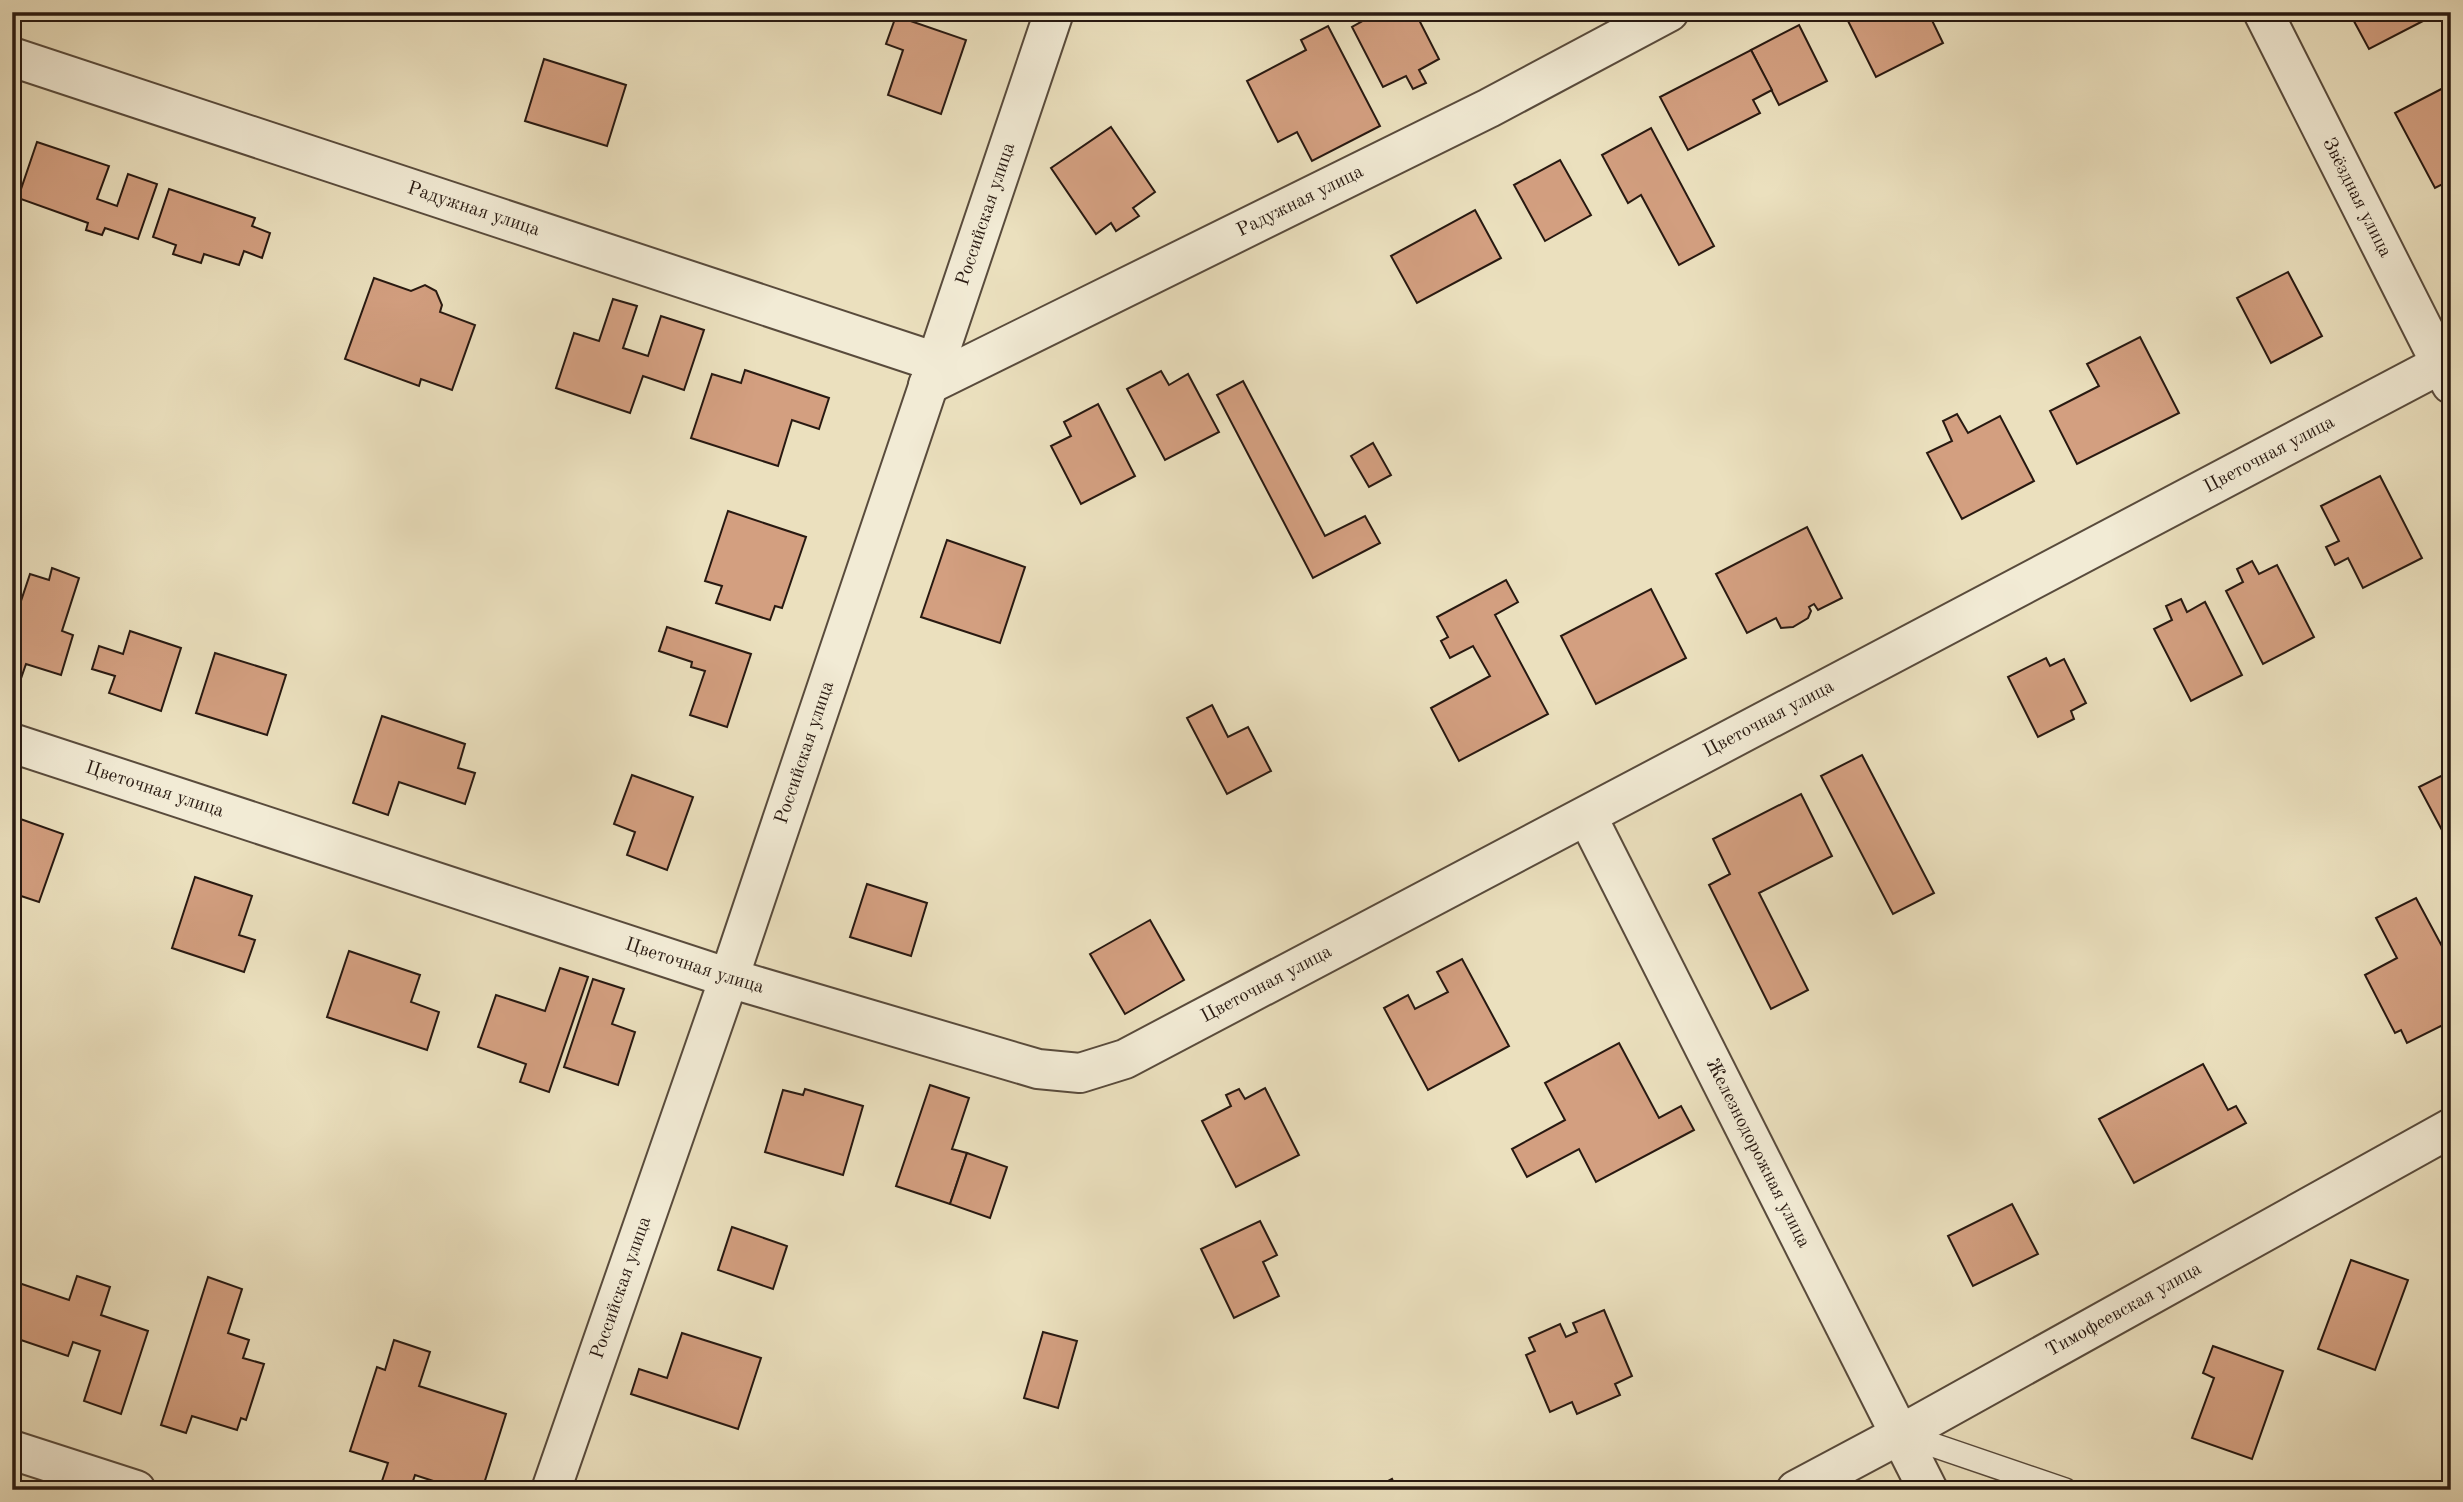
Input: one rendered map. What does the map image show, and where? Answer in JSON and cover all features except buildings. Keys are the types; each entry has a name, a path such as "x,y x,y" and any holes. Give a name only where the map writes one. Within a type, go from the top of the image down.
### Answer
{"street":[{"name":"Российская улица","path":"551,1490 729,978 1054,12"},
{"name":"Радужная улица","path":"12,57 932,373 1489,108 1669,12"},
{"name":"Звёздная улица","path":"2263,12 2446,374"},
{"name":"Цветочная улица","path":"12,743 729,978 1038,1069 1080,1073 1125,1059 1587,816 2446,374"},
{"name":"Железнодорожная улица","path":"1587,816 1928,1490"},
{"name":"Тимофеевская улица","path":"1796,1490 1902,1434 2451,1128"},
{"path":"12,1450 136,1490"}],"lane":[{"path":"1902,1434 2065,1490"}]}
